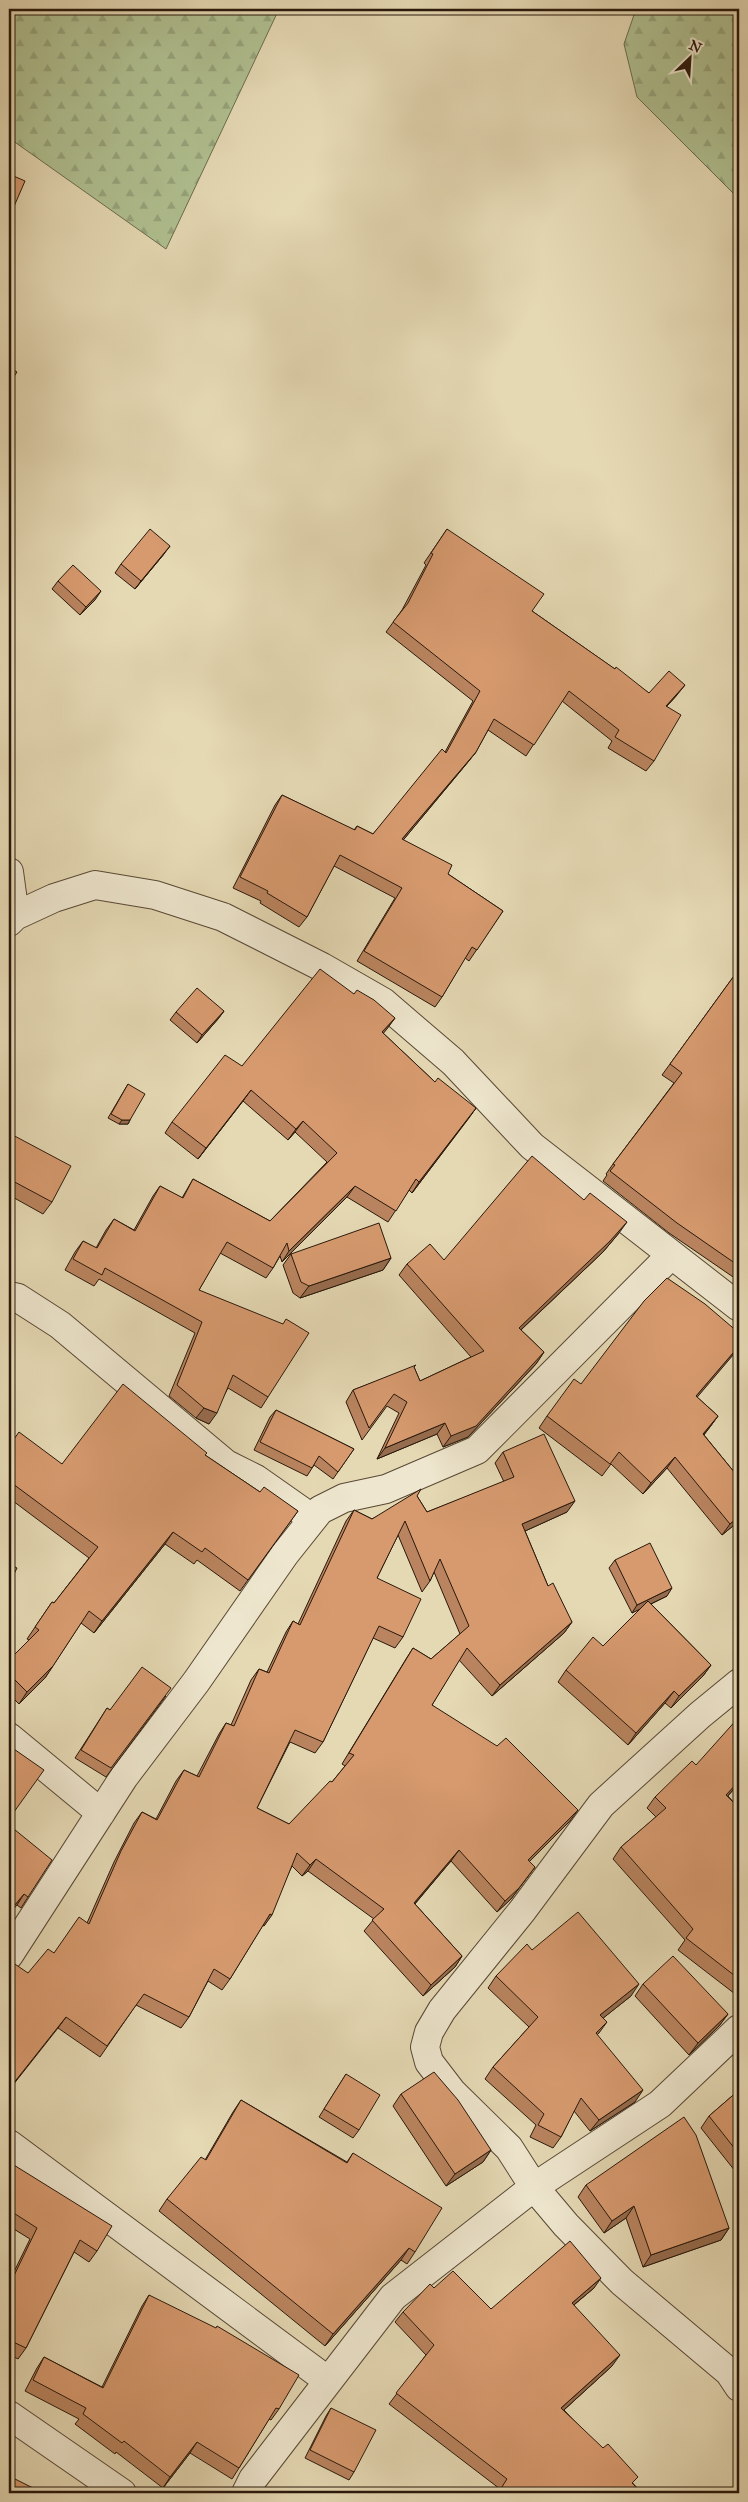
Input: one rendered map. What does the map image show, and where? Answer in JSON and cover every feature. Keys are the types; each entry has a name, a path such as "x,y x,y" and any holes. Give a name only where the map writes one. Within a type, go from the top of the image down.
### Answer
{"street":[{"path":"9,872 12,919 54,898 95,885 146,894 223,916 322,967 383,1002 454,1062 532,1146 670,1255 739,1306"},
{"path":"9,1955 124,1777 320,1510 344,1498 386,1489 477,1450 670,1255"},
{"path":"9,1296 18,1298 60,1325 226,1464 256,1479 313,1520"},
{"path":"739,1683 700,1715 601,1805 522,1911 442,2010 429,2032 425,2046 429,2062 452,2092 509,2148 534,2187 566,2225 622,2282 729,2372 739,2387"},
{"path":"9,1737 101,1813"},
{"path":"246,2493 253,2479 327,2380 393,2297 534,2187 660,2104 739,2029"},
{"path":"9,2144 327,2380"},
{"path":"9,2416 122,2493"}],"green space":[{"path":"9,9 279,9 166,249 9,138"},
{"path":"636,9 739,9 739,199 637,97 624,44"}],"building":[{"path":"9,174 25,181 9,218"},
{"path":"9,367 17,372 9,384"},
{"path":"150,529 170,546 141,581 121,564"},
{"path":"447,529 544,594 532,611 615,669 616,667 649,693 669,671 685,685 666,706 681,715 654,761 615,737 619,730 569,691 534,745 494,719 476,752 402,839 452,865 448,874 503,911 477,950 472,947 442,997 364,951 402,888 340,855 307,917 267,893 268,891 240,877 282,795 355,830 357,826 373,834 442,749 446,753 480,691 393,622 408,603 433,554 431,553"},
{"path":"73,565 101,591 86,607 58,581"},
{"path":"320,969 354,994 357,990 374,1000 395,1018 382,1032 435,1082 438,1078 476,1108 419,1182 416,1179 396,1211 355,1186 289,1251 287,1243 273,1268 227,1242 199,1290 283,1324 286,1319 309,1333 268,1397 233,1375 217,1413 204,1408 177,1385 202,1322 105,1268 102,1275 73,1259 83,1241 97,1248 114,1219 135,1231 160,1186 183,1198 193,1179 270,1221 337,1153 303,1121 296,1129 251,1090 206,1148 172,1122 225,1055 242,1066"},
{"path":"739,969 739,1266 677,1223 610,1171 615,1165 613,1164 682,1073 670,1064"},
{"path":"197,988 224,1011 202,1035 176,1012"},
{"path":"128,1084 145,1094 130,1120 122,1120 111,1114"},
{"path":"9,1133 71,1166 52,1202 9,1179"},
{"path":"532,1156 584,1200 590,1193 627,1222 610,1241 519,1328 544,1352 476,1426 451,1436 445,1423 385,1448 407,1402 394,1394 369,1428 353,1390 416,1365 414,1367 420,1381 484,1351 407,1264 430,1244 444,1260"},
{"path":"379,1223 391,1258 309,1286 301,1282 291,1254"},
{"path":"667,1278 705,1304 739,1333 739,1346 696,1396 718,1416 703,1434 739,1478 739,1516 730,1524 675,1457 651,1483 619,1452 610,1464 547,1416 574,1379 581,1384 644,1301"},
{"path":"123,1384 207,1453 205,1455 260,1492 264,1487 298,1511 248,1580 205,1548 202,1552 173,1532 102,1621 89,1611 53,1666 27,1692 9,1674 9,1660 39,1630 35,1627 52,1602 54,1603 98,1547 9,1481 9,1446 19,1432 62,1464"},
{"path":"276,1410 354,1449 338,1472 319,1456 312,1468 260,1442"},
{"path":"544,1434 575,1501 522,1524 548,1586 553,1583 572,1622 500,1685 467,1648 432,1705 497,1746 506,1738 578,1810 528,1860 535,1867 519,1888 505,1901 459,1850 414,1903 462,1956 431,1985 372,1920 384,1909 316,1859 310,1865 297,1853 272,1915 270,1914 230,1979 214,1969 189,2017 144,1994 107,2046 66,2017 9,2089 9,1960 28,1973 48,1949 54,1953 79,1917 89,1924 121,1851 142,1812 157,1820 184,1770 199,1777 226,1723 234,1726 259,1669 269,1673 293,1621 300,1625 354,1510 372,1519 421,1489 417,1496 427,1512 514,1477 503,1452","holes":["405,1521 430,1581 440,1559 469,1626 431,1659 413,1648 349,1753 354,1755 332,1782 330,1781 289,1824 257,1808 295,1730 323,1742 379,1626 403,1637 421,1599 377,1578"]},
{"path":"650,1543 672,1588 637,1605 615,1560"},
{"path":"9,1564 17,1568 9,1584"},
{"path":"648,1601 711,1665 679,1696 674,1691 636,1733 566,1670 593,1637 603,1646"},
{"path":"142,1667 171,1688 111,1768 81,1750 107,1708 110,1710"},
{"path":"739,1717 739,1781 726,1795 739,1808 739,1979 686,1938 693,1929 621,1847 666,1808 655,1797 692,1761 696,1765"},
{"path":"11,1747 44,1770 9,1819 9,1748"},
{"path":"9,1825 52,1860 28,1897 24,1894 9,1912"},
{"path":"578,1912 639,1984 600,2015 607,2022 596,2033 643,2090 599,2120 581,2098 561,2137 538,2125 544,2114 493,2067 538,2017 496,1976 527,1944 532,1950"},
{"path":"673,1956 728,2014 698,2043 643,1984"},
{"path":"434,2072 458,2100 491,2150 455,2174 401,2094"},
{"path":"346,2074 380,2095 359,2130 324,2109"},
{"path":"739,2090 739,2154 709,2116"},
{"path":"241,2100 347,2163 353,2153 442,2208 415,2252 409,2248 333,2334 167,2199 201,2157 206,2160"},
{"path":"684,2117 696,2135 729,2228 651,2255 634,2206 612,2221 586,2185"},
{"path":"9,2162 112,2226 97,2251 80,2240 26,2348 9,2340 9,2286 37,2228 9,2210"},
{"path":"570,2241 601,2278 572,2303 620,2355 561,2408 603,2448 608,2444 638,2477 632,2483 642,2493 498,2493 507,2479 396,2393 434,2345 403,2312 430,2284 434,2288 453,2271 491,2309"},
{"path":"149,2295 216,2328 217,2326 299,2375 279,2409 276,2408 239,2468 197,2442 170,2477 124,2441 122,2443 83,2414 86,2408 33,2380 44,2357 103,2388"},
{"path":"331,2408 376,2430 354,2472 310,2450"},
{"path":"9,2476 43,2493 9,2493"}]}
